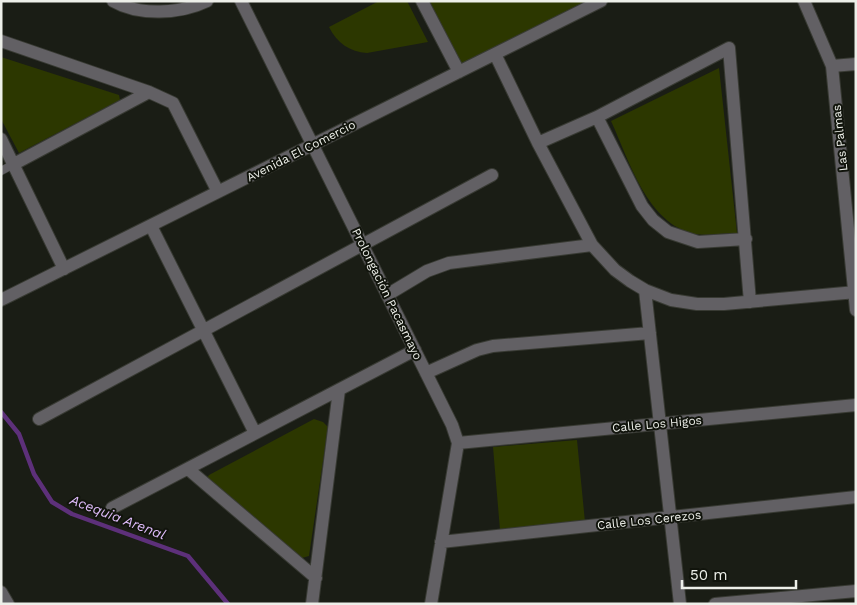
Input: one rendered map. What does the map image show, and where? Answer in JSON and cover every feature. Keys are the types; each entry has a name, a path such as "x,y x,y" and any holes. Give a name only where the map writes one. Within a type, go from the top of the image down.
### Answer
{"street":[{"path":"113,1 121,6 134,6 150,12 196,7 207,1"},
{"name":"Prolongación Pacasmayo","path":"241,1 452,425 458,443"},
{"path":"422,1 459,72"},
{"name":"Avenida El Comercio","path":"1,300 601,1"},
{"name":"Las Palmas","path":"804,1 832,66 850,176 856,310"},
{"path":"1,41 149,92 173,103 218,192"},
{"path":"538,143 598,117 729,48 750,302"},
{"path":"495,54 538,143 592,245 615,270 645,290 671,300 697,304 750,302 855,292"},
{"path":"832,66 856,64"},
{"path":"14,164 149,92"},
{"path":"598,117 642,206 653,220 668,232 698,242 746,239"},
{"path":"1,139 64,269"},
{"path":"39,419 492,175"},
{"path":"151,226 256,433"},
{"path":"387,295 427,271 449,263 592,245"},
{"path":"645,290 680,604"},
{"path":"426,373 477,350 493,346 650,333"},
{"path":"112,508 415,350"},
{"path":"312,604 338,390"},
{"name":"Calle Los Higos","path":"458,443 856,405"},
{"path":"431,604 458,443"},
{"path":"188,469 316,578"},
{"name":"Calle Los Cerezos","path":"441,542 856,497"},
{"path":"715,604 817,599 856,591"}],"lane":[{"path":"1,171 14,164"}],"green space":[{"path":"379,1 407,1 428,42 367,53 350,49 336,38 329,27"},
{"path":"427,1 587,1 461,65"},
{"path":"1,57 119,95 120,100 19,153 1,119"},
{"path":"719,68 737,233 695,234 678,228 664,218 652,204 633,171 611,121"},
{"path":"314,419 323,422 328,427 309,556 302,558 206,479 209,475"},
{"path":"577,440 585,522 500,530 493,447"}],"waterway":[{"name":"Acequia Arenal","path":"1,412 19,434 34,474 52,502 72,514 188,556 228,604"}]}
